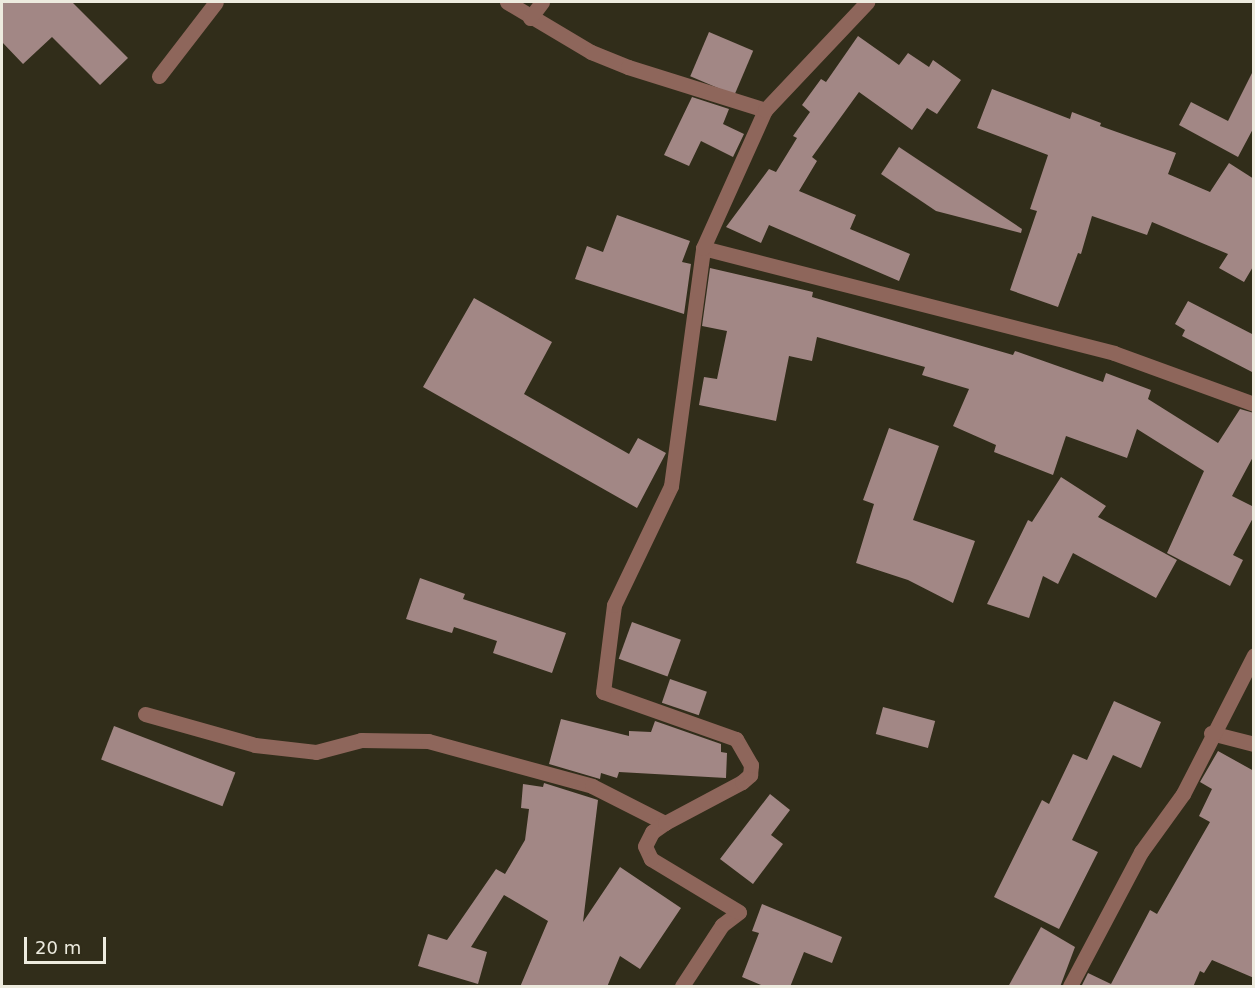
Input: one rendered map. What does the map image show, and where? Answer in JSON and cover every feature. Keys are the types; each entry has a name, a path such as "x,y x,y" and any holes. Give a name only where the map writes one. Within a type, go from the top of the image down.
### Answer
{"street":[{"path":"159,76 216,2"},
{"path":"507,2 530,18 628,68 765,110"},
{"path":"530,18 542,2"},
{"path":"685,986 722,925 739,912 651,859 645,846 652,832 664,823 750,775 751,765 736,739 603,692 614,605 671,486 703,248 765,110 867,2"},
{"path":"703,248 1114,353 1254,404"},
{"path":"1070,987 1141,852 1183,794 1211,733 1254,655"},
{"path":"145,714 255,745 316,752 361,740 428,741 592,786 664,823"},
{"path":"1211,733 1254,744"}],"building":[{"path":"2,2 72,2 128,58 100,85 52,37 23,64 2,42"},
{"path":"709,32 753,51 734,95 690,76"},
{"path":"858,36 899,65 908,53 929,67 933,60 961,80 937,114 927,108 912,130 859,92 812,157 817,161 799,191 856,215 850,229 910,254 899,281 769,225 761,243 726,227 769,169 776,172 797,138 793,136 810,112 802,105 821,79 826,82"},
{"path":"1254,69 1254,127 1238,157 1179,125 1191,102 1228,121"},
{"path":"992,89 1070,119 1072,112 1101,123 1100,126 1176,153 1168,174 1210,192 1229,163 1254,179 1254,265 1244,282 1219,268 1228,254 1152,222 1147,235 1092,216 1081,254 1078,253 1058,307 1010,290 1037,211 1030,209 1048,155 977,128"},
{"path":"692,97 729,109 723,124 744,134 733,157 701,141 689,166 664,155"},
{"path":"899,147 1022,229 1021,233 936,211 881,174"},
{"path":"617,215 690,241 682,262 691,264 684,314 575,279 587,246 603,252"},
{"path":"710,268 813,292 812,297 1013,355 1015,351 1103,382 1106,373 1151,390 1148,399 1218,443 1240,409 1254,413 1254,455 1232,496 1254,507 1254,516 1233,555 1243,560 1230,586 1167,553 1204,471 1137,429 1127,458 1066,436 1053,475 994,452 996,445 953,426 969,389 922,375 925,367 817,337 812,361 789,356 776,421 699,405 704,377 717,379 727,331 702,326"},
{"path":"474,298 552,342 524,394 629,454 638,438 666,453 637,508 423,387"},
{"path":"1188,301 1254,335 1254,373 1182,336 1185,330 1175,324"},
{"path":"889,428 939,446 913,520 975,541 953,603 908,580 856,563 874,504 863,500"},
{"path":"1061,477 1106,506 1098,517 1177,560 1156,598 1073,553 1058,584 1043,576 1029,618 987,604 1028,520 1032,522"},
{"path":"420,578 465,594 463,599 566,633 552,673 493,653 497,641 454,627 452,633 406,619"},
{"path":"632,622 681,640 668,676 619,659"},
{"path":"670,679 707,692 699,715 662,703"},
{"path":"1114,701 1161,722 1141,768 1113,755 1072,840 1098,852 1059,929 994,897 1042,800 1049,804 1073,754 1087,760"},
{"path":"883,707 935,721 928,748 876,734"},
{"path":"561,719 629,736 629,731 651,732 655,721 721,744 721,752 727,753 726,778 619,772 617,778 601,773 600,779 549,764"},
{"path":"114,726 235,773 222,806 101,760"},
{"path":"1218,751 1254,771 1254,978 1212,960 1204,973 1200,971 1193,987 1081,987 1088,973 1111,984 1150,910 1157,914 1210,822 1199,816 1212,789 1200,782"},
{"path":"544,783 598,800 583,922 620,867 681,908 640,969 620,956 607,987 520,987 548,921 504,895 471,947 487,952 478,984 418,966 428,934 447,940 496,869 505,874 525,840 529,809 521,808 523,784 543,787"},
{"path":"770,794 790,810 771,835 783,844 753,884 720,859"},
{"path":"762,904 842,937 832,963 804,952 790,987 766,987 742,977 759,933 752,931"},
{"path":"1041,927 1075,947 1060,987 1008,987"}]}
